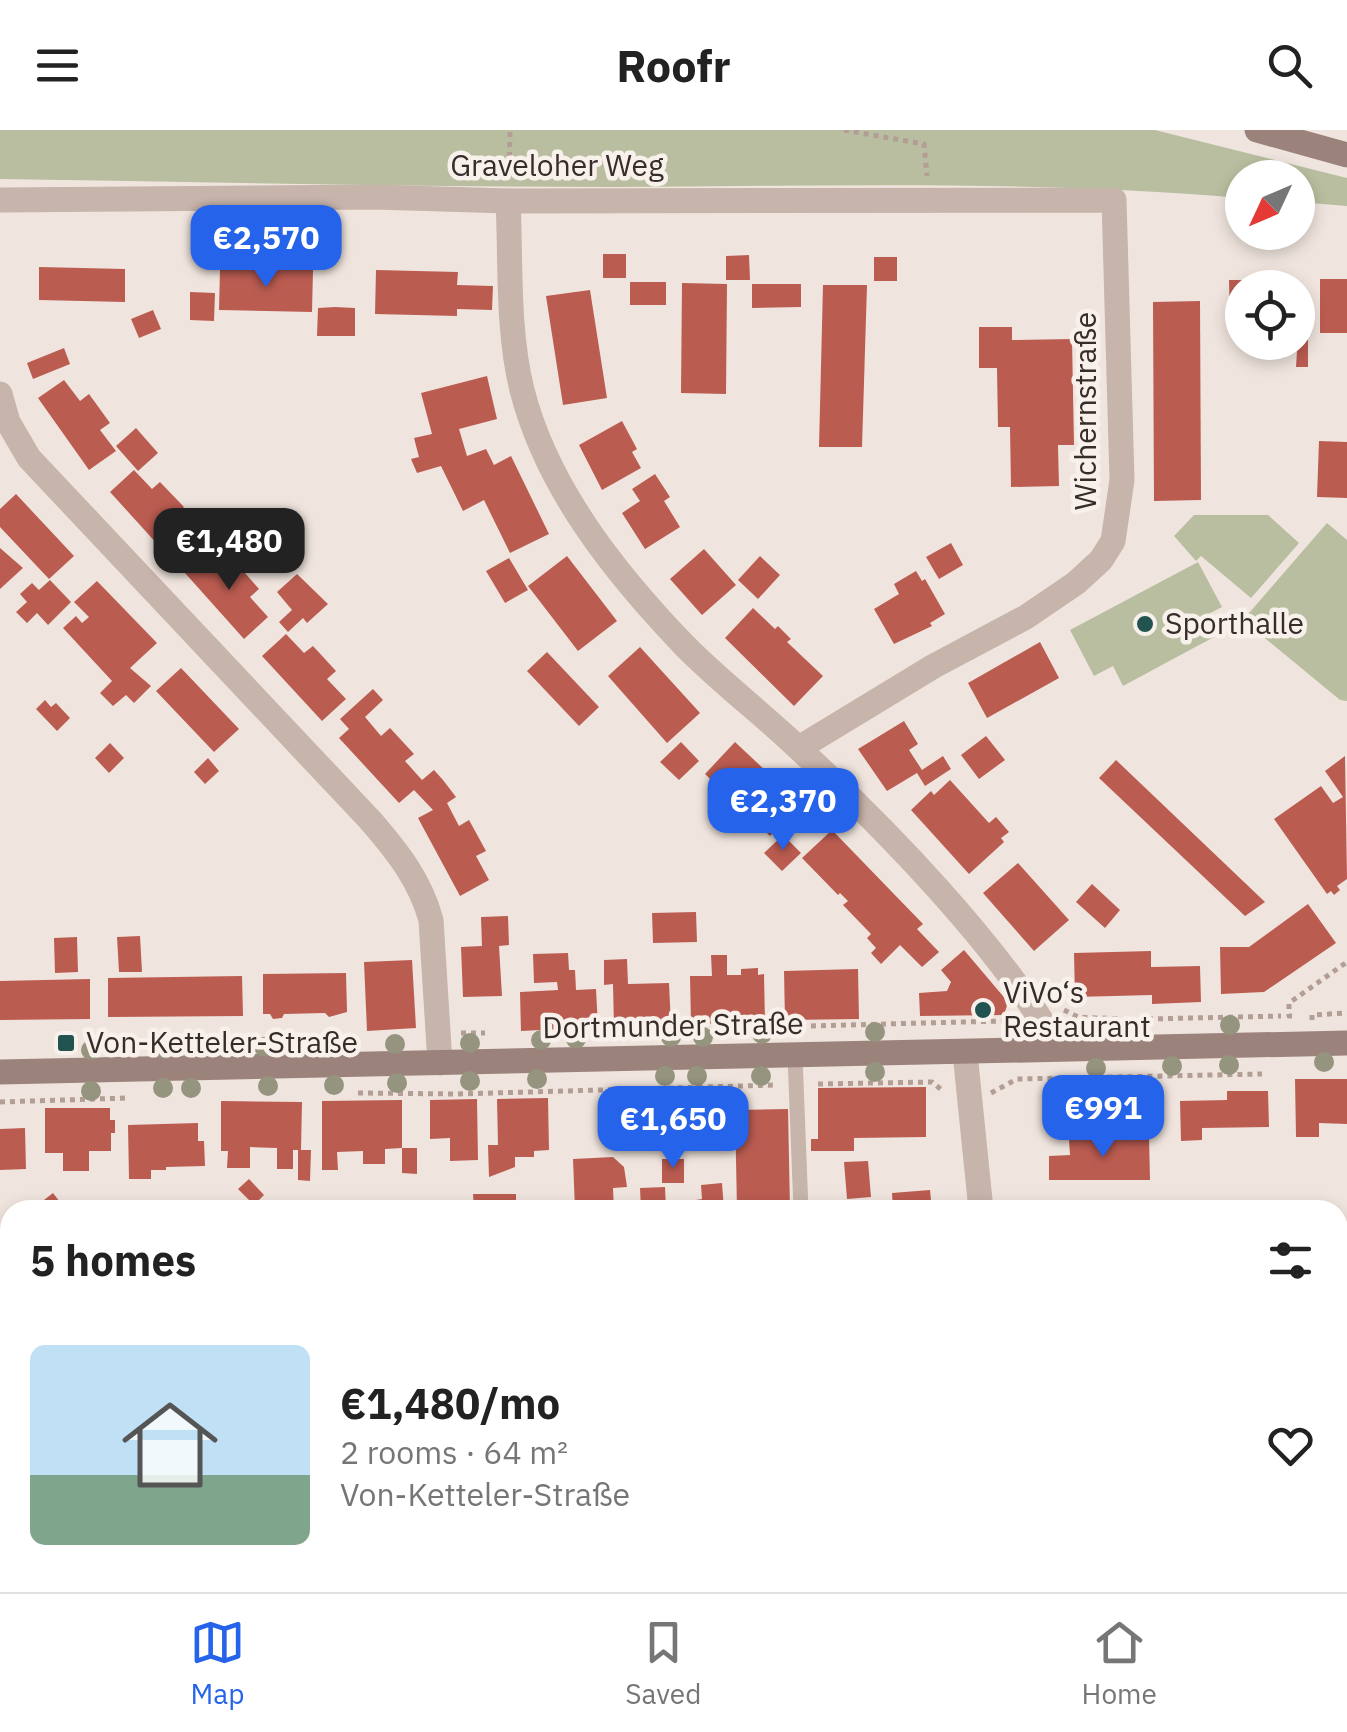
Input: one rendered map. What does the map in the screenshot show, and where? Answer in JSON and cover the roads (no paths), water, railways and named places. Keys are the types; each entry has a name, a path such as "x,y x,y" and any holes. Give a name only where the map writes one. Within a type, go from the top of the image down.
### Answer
{"street":[{"path":"1256,130 1347,155"},
{"name":"Graveloher Weg","path":"0,200 374,196 508,201 1114,200"},
{"name":"Wichernstraße","path":"799,748 934,666 1026,617 1076,583 1101,560 1113,541 1122,480 1114,200"},
{"path":"508,201 520,378 534,424 590,534 684,645 799,748 902,853 1032,1002 1059,1049"},
{"path":"0,394 8,422 29,458 394,848 424,897 431,920 440,1063"},
{"name":"Dortmunder Straße","path":"0,1072 1347,1043"},
{"path":"964,1053 980,1200"}],"lane":[{"path":"795,1056 800,1200"}],"place":[{"name":"Sporthalle","path":"1145,624"},
{"name":"ViVo‘s Restaurant","path":"983,1010"},
{"name":"Von-Ketteler-Straße","path":"66,1043"}]}
